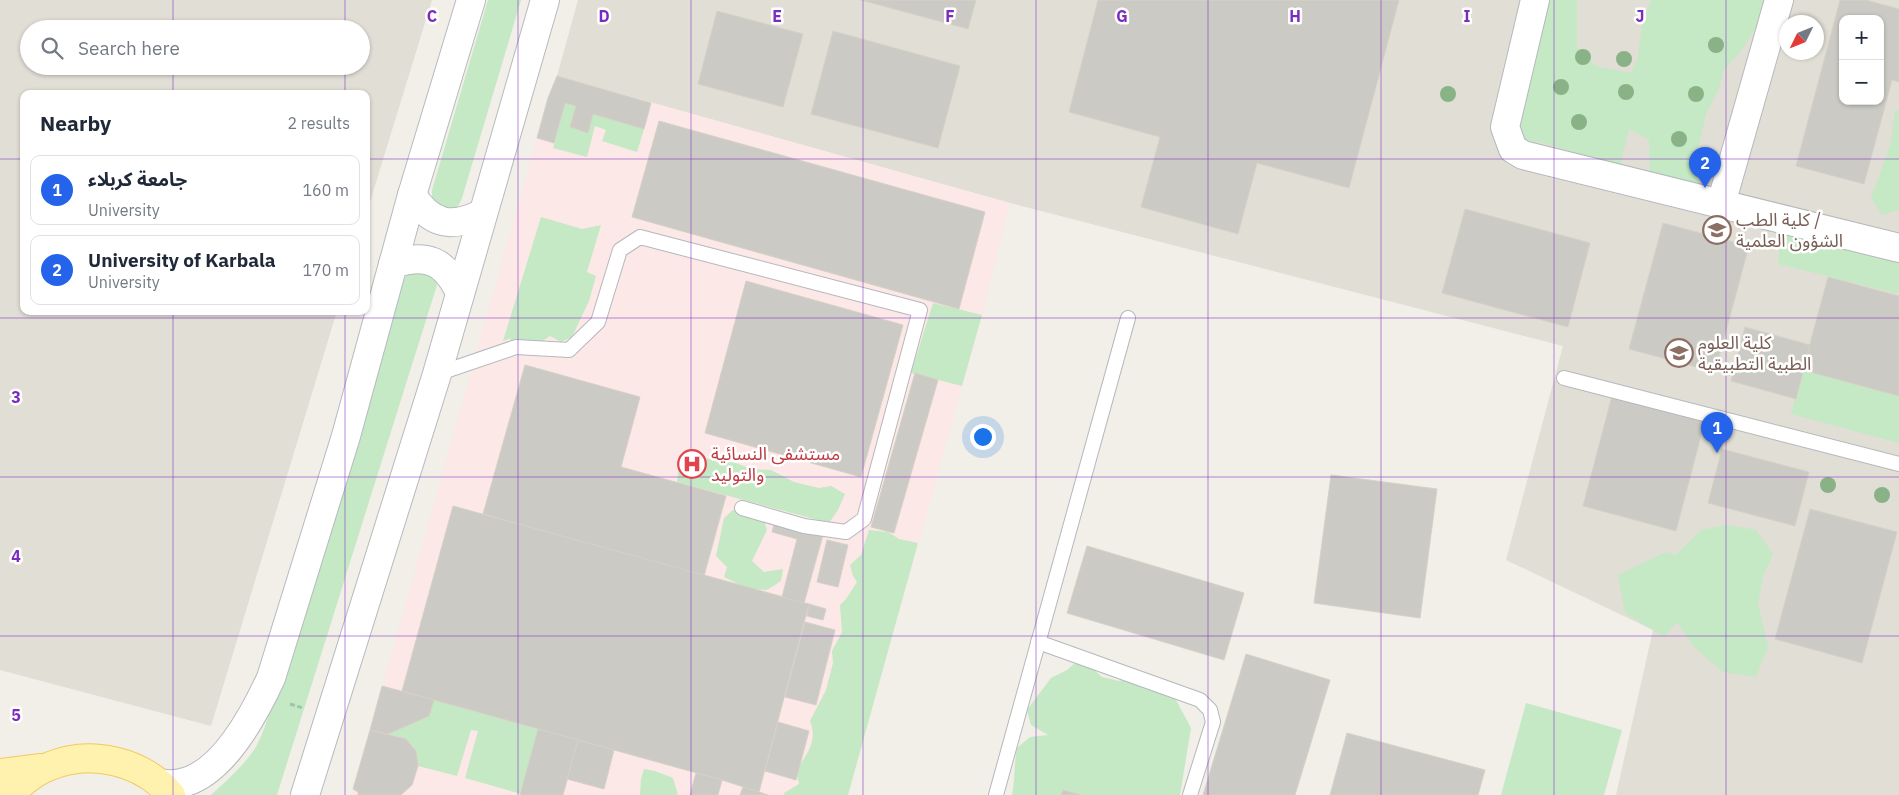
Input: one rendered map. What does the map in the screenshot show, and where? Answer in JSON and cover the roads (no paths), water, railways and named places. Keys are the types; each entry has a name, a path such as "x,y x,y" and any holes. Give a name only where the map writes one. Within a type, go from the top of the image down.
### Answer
{"main road":[{"path":"0,772 50,766 74,759 87,758 113,761 137,769 165,789 186,782 207,770 236,741 258,707 271,678 281,648 337,464 412,195 471,0"},
{"path":"305,795 436,374 545,0"},
{"path":"1535,0 1505,128 1513,148 1523,155 1899,248"},
{"path":"1721,204 1779,0"},
{"path":"412,195 421,209 435,219 451,223 468,221 483,213"},
{"path":"393,264 408,259 425,259 441,266 453,278 460,293"},
{"path":"9,795 20,784 50,766"}],"lane":[{"path":"436,374 516,347 569,350 598,322 620,250 640,237 920,310 864,519 846,532 804,526 742,508"},
{"path":"996,795 1128,318"},
{"path":"1564,378 1899,464"},
{"path":"1038,642 1200,700 1210,710 1213,722 1190,795"}],"place":[{"name":"University of Karbala","path":"1705,188"},
{"name":"كلية الطب / الشؤون العلمية","path":"1717,230"},
{"name":"كلية العلوم الطبية التطبيقية","path":"1679,353"},
{"name":"جامعة كربلاء","path":"1717,453"},
{"name":"مستشفى النسائية والتوليد","path":"692,464"}]}
